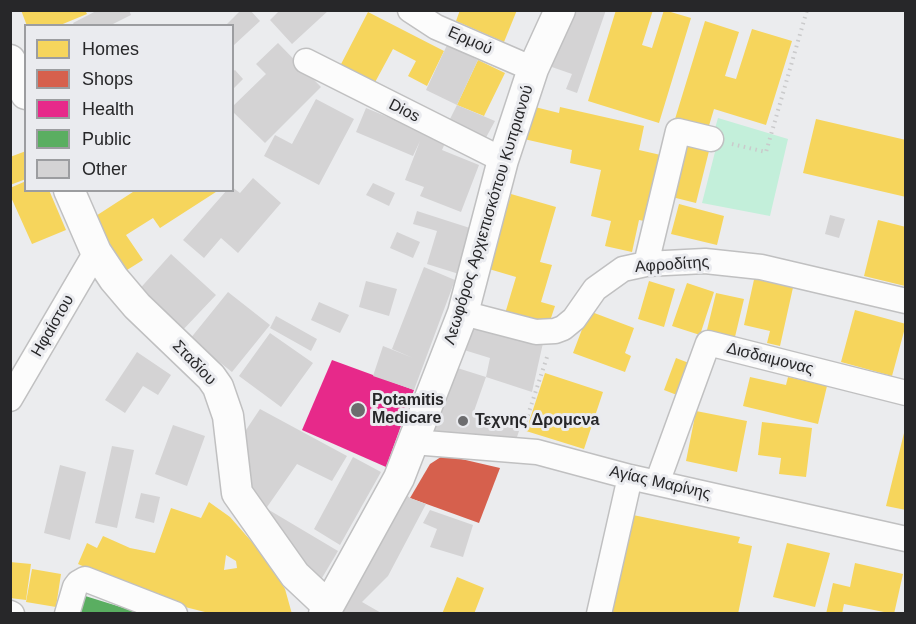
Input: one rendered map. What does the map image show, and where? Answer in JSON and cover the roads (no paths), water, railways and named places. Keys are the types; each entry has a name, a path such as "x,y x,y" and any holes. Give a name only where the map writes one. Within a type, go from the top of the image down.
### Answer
{"main road":[{"name":"Λεωφόρος Αρχιεπισκόπου Κυπριανού","path":"326,610 399,478 463,313 503,160 533,69 561,10"},
{"path":"10,60 24,90"},
{"name":"Σταδίου","path":"70,192 96,252 114,279 137,306 211,377 218,387 228,416 237,493 295,575 326,610"}],"street":[{"name":"Ερμού","path":"410,10 436,27 533,69"},
{"name":"Dios","path":"306,61 503,160"},
{"path":"646,264 678,132 711,140"},
{"name":"Ηφαίστου","path":"10,399 96,252"},
{"name":"Αφροδίτης","path":"463,313 536,332 555,331 569,324 595,289 623,269 646,264 705,261 760,267 906,302"},
{"name":"Δισδαιμονας","path":"657,483 708,343 906,393"},
{"name":"Αγίας Μαρίνης","path":"413,442 537,452 630,477 906,539"},
{"path":"599,614 630,477"},
{"path":"67,614 75,587 86,579 176,614"}],"place":[{"name":"Potamitis Medicare","path":"358,410"},
{"name":"Τεχνης Δρομcνa","path":"463,421"}]}
